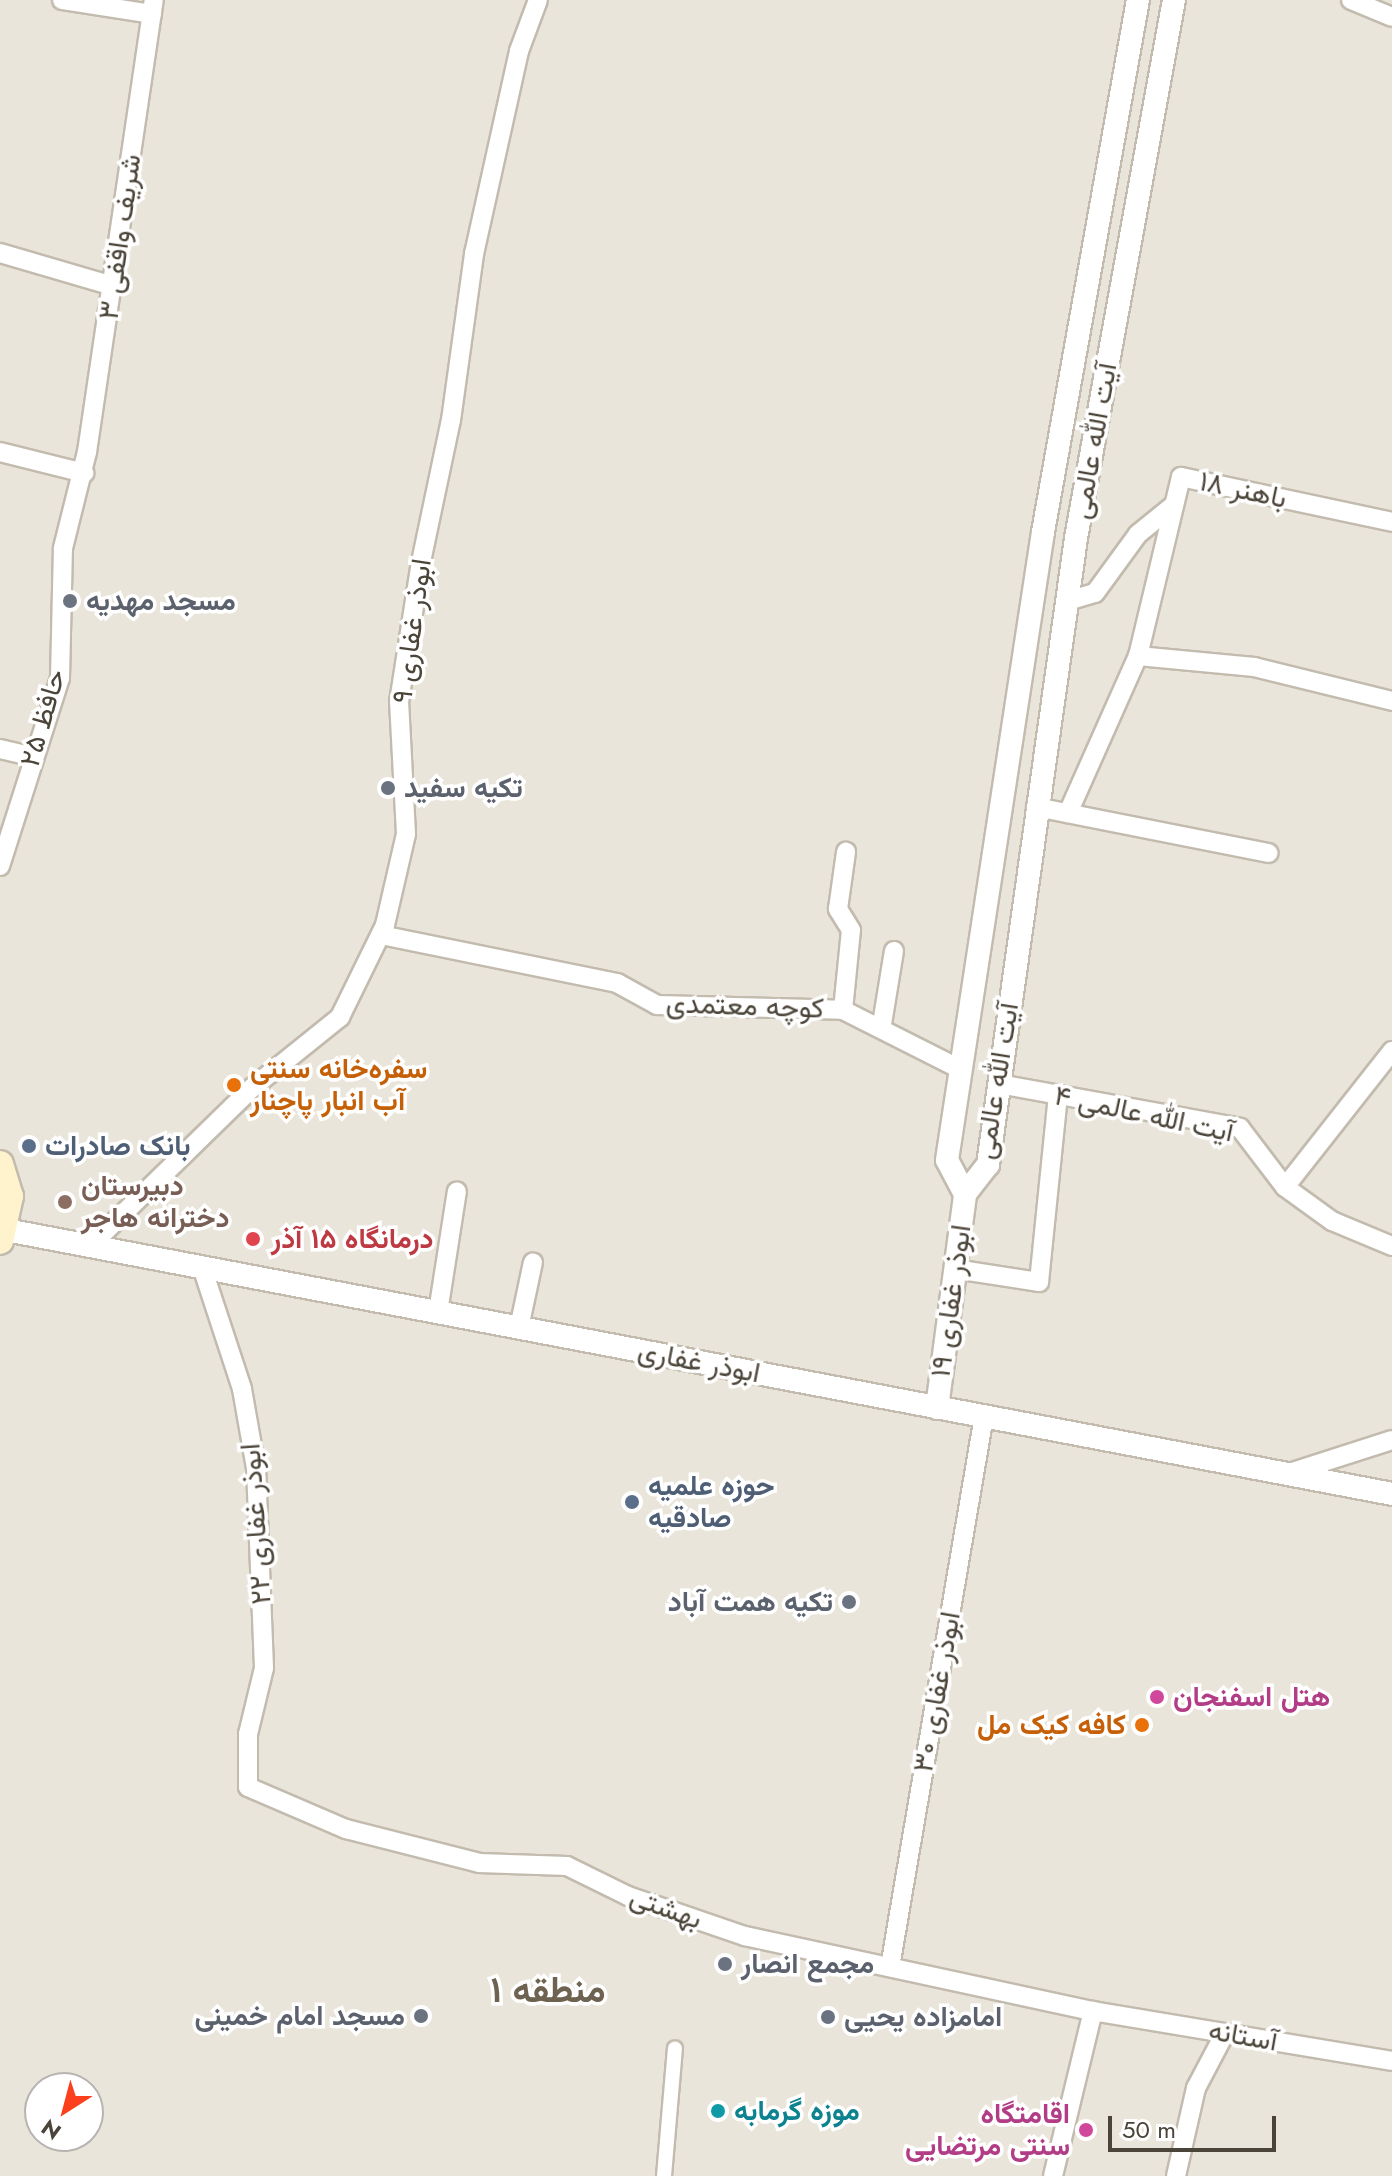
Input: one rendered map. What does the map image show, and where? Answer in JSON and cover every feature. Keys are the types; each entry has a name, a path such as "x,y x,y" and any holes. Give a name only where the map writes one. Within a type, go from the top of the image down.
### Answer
{"main road":[{"path":"0,1164 10,1196 3,1235"}],"street":[{"path":"62,0 153,7"},
{"name":"ابوذر غفاری ۹","path":"90,1246 253,1087 340,1017 381,935 406,834 399,702 421,562 451,420 474,254 538,0"},
{"name":"آیت الله عالمی","path":"1138,0 1043,532 960,1069 947,1160 965,1194 988,1165 1076,538 1174,0"},
{"path":"1351,0 1392,17"},
{"name":"شریف واقفی ۳","path":"84,473 153,7"},
{"path":"0,253 113,286"},
{"path":"0,452 84,473"},
{"name":"حافظ ۲۵","path":"0,866 31,756 60,678 63,548 84,473"},
{"name":"باهنر ۱۸","path":"1068,813 1138,656 1181,477 1392,522"},
{"path":"1068,601 1095,593 1138,534 1174,505"},
{"path":"1043,532 1076,538"},
{"path":"1138,656 1254,667 1392,701"},
{"path":"0,749 31,756"},
{"path":"1036,807 1268,853"},
{"path":"843,1010 851,930 838,909 846,852"},
{"name":"کوچه معتمدی","path":"381,935 617,983 657,1005 843,1010 882,1024 960,1069"},
{"path":"882,1024 894,951"},
{"path":"1285,1187 1392,1051"},
{"name":"آیت الله عالمی ۴","path":"999,1084 1240,1128 1285,1187 1332,1221 1392,1246"},
{"path":"955,1269 1039,1282 1058,1095"},
{"path":"438,1312 457,1191"},
{"name":"ابوذر غفاری ۱۹","path":"937,1408 965,1194"},
{"name":"ابوذر غفاری","path":"3,1235 90,1246 1392,1494"},
{"path":"519,1328 533,1262"},
{"name":"ابوذر غفاری ۲۲","path":"202,1267 238,1374 256,1468 264,1668 248,1734 248,1787"},
{"name":"ابوذر غفاری ۳۰","path":"890,1967 984,1416"},
{"path":"1286,1474 1392,1440"},
{"name":"بهشتی","path":"248,1787 346,1829 479,1863 567,1866 628,1896 745,1936 1093,2011"},
{"path":"1053,2176 1093,2011"},
{"name":"آستانه","path":"1093,2011 1392,2061"},
{"path":"1176,2176 1196,2088 1225,2033"},
{"path":"664,2176 675,2048"}],"shaded area":[{"path":"0,0 1392,0 1392,2176 0,2176"}],"place":[{"name":"مسجد مهدیه","path":"70,601"},
{"name":"تکیه سفید","path":"388,788"},
{"name":"سفره‌خانه سنتی آب انبار پاچنار","path":"234,1085"},
{"name":"بانک صادرات","path":"29,1146"},
{"name":"دبیرستان دخترانه هاجر","path":"65,1202"},
{"name":"درمانگاه ۱۵ آذر","path":"253,1239"},
{"name":"حوزه علمیه صادقیه","path":"632,1502"},
{"name":"تکیه همت آباد","path":"849,1602"},
{"name":"هتل اسفنجان","path":"1157,1697"},
{"name":"کافه کیک مل","path":"1142,1725"},
{"name":"مجمع انصار","path":"725,1964"},
{"name":"مسجد امام خمینی","path":"421,2016"},
{"name":"امامزاده یحیی","path":"828,2017"},
{"name":"موزه گرمابه","path":"718,2111"},
{"name":"اقامتگاه سنتی مرتضایی","path":"1086,2130"}],"district":[{"name":"منطقه ۱","path":"548,1990"}]}
